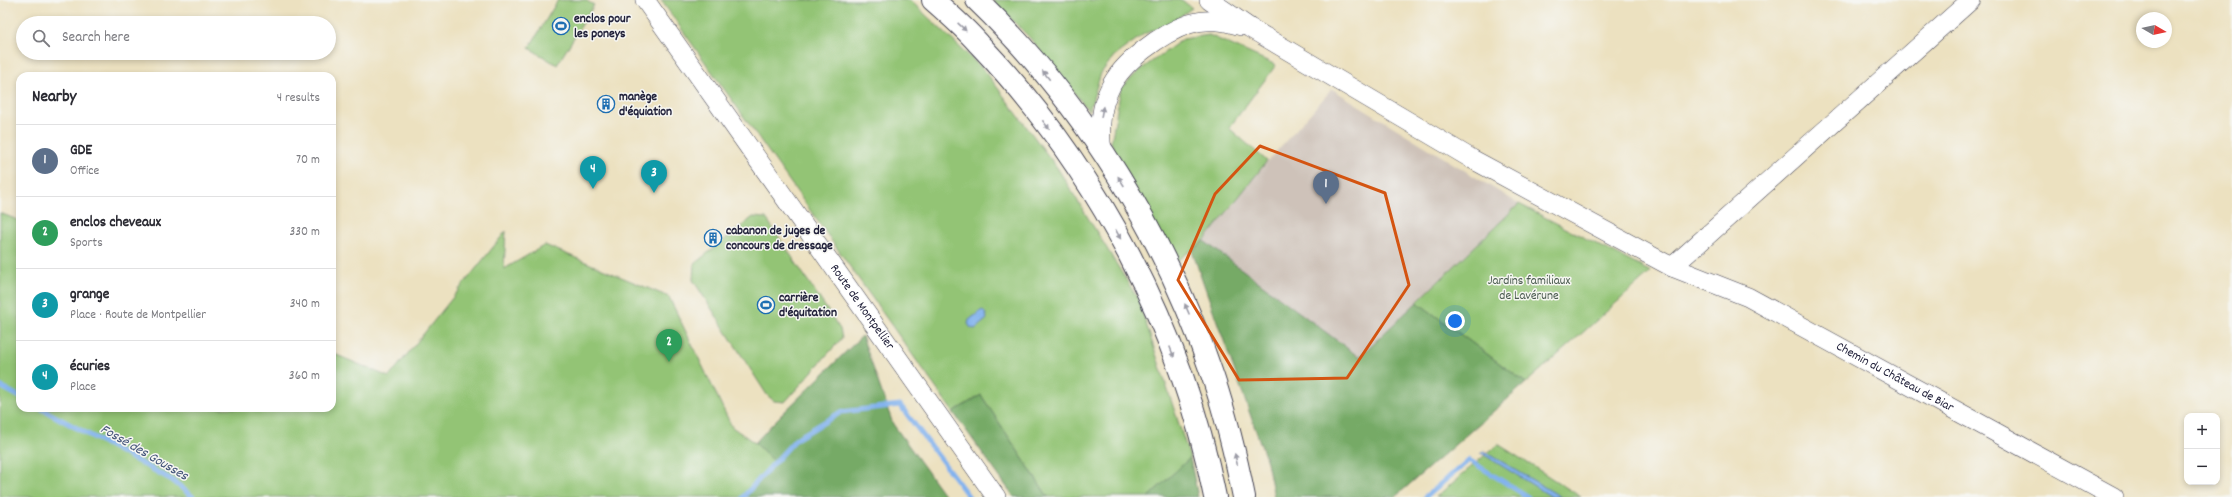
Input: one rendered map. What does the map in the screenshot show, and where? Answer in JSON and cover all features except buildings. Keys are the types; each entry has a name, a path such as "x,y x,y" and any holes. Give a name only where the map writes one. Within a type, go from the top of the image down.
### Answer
{"main road":[{"path":"933,0 979,44 1025,98 1063,148 1102,206 1130,256 1185,384 1205,450 1215,497"},
{"path":"977,0 997,19 1045,73 1102,151 1143,217 1168,266 1199,338 1214,378 1244,497"}],"street":[{"name":"Route de Montpellier","path":"645,0 996,497"},
{"path":"1201,0 1209,20"},
{"path":"1209,0 1250,28"},
{"path":"1672,267 1971,0"},
{"path":"1102,151 1100,132 1103,106 1110,87 1130,62 1158,40 1189,24 1209,20 1226,21 1250,28"},
{"name":"Chemin du Château de Biar","path":"1250,28 1472,159 1672,267 1748,297 2114,497"}],"highlighted area":[{"path":"1260,146 1385,193 1409,285 1347,378 1239,380 1178,280 1215,194"}],"shaded area":[{"path":"1332,89 1519,204 1359,357 1204,241 1259,171"}],"green space":[{"name":"enclos pour les poneys","path":"558,0 585,0 594,5 557,65 529,48"},
{"path":"661,0 910,0 985,71 1058,169 1138,299 1190,458 1148,497 1048,497 981,395 953,412"},
{"path":"992,0 1182,0 1192,8 1171,23 1144,34 1114,56 1101,73 1089,111 1029,37"},
{"path":"1209,35 1276,65 1229,128 1267,161 1204,241 1174,263 1111,143 1121,88 1140,70 1183,39"},
{"name":"Jardins familiaux de Lavérune","path":"1519,204 1651,272 1526,383 1417,302"},
{"path":"0,213 16,219 16,412 336,412 336,355 389,377 506,231 504,269 545,245 669,297 732,427 755,443 776,462 744,497 0,497"},
{"name":"carrière d'équitation","path":"753,217 766,218 840,329 842,338 785,402 774,401 767,395 693,280 694,264"},
{"path":"1204,241 1359,357 1417,302 1526,383 1395,497 1274,497 1267,462 1192,251"},
{"path":"862,336 893,424 946,497 744,497 775,462 755,443 774,422"},
{"path":"981,395 1048,497 1014,497 953,412"},
{"path":"1498,444 1581,497 1436,497"},
{"path":"1190,458 1198,497 1148,497"}],"water":[{"path":"982,310 986,314 987,319 975,329 971,328 968,324 969,320"},
{"path":"1484,451 1561,497 1552,497 1481,453"}],"waterway":[{"name":"Fossé des Gousses","path":"0,386 16,395"},
{"name":"Fossé des Gousses","path":"743,497 796,439 841,412 900,405 969,497"},
{"name":"Fossé des Gousses","path":"47,412 172,480 193,497"},
{"name":"Fossé des Gousses","path":"1425,497 1469,460 1528,497"}],"place":[{"name":"enclos pour les poneys","path":"561,26"},
{"name":"manège d'équiation","path":"606,104"},
{"name":"écuries","path":"593,189"},
{"name":"grange","path":"654,193"},
{"name":"GDE","path":"1326,204"},
{"name":"cabanon de juges de concours de dressage","path":"713,238"},
{"name":"carrière d'équitation","path":"766,305"},
{"name":"enclos cheveaux","path":"669,362"}]}
